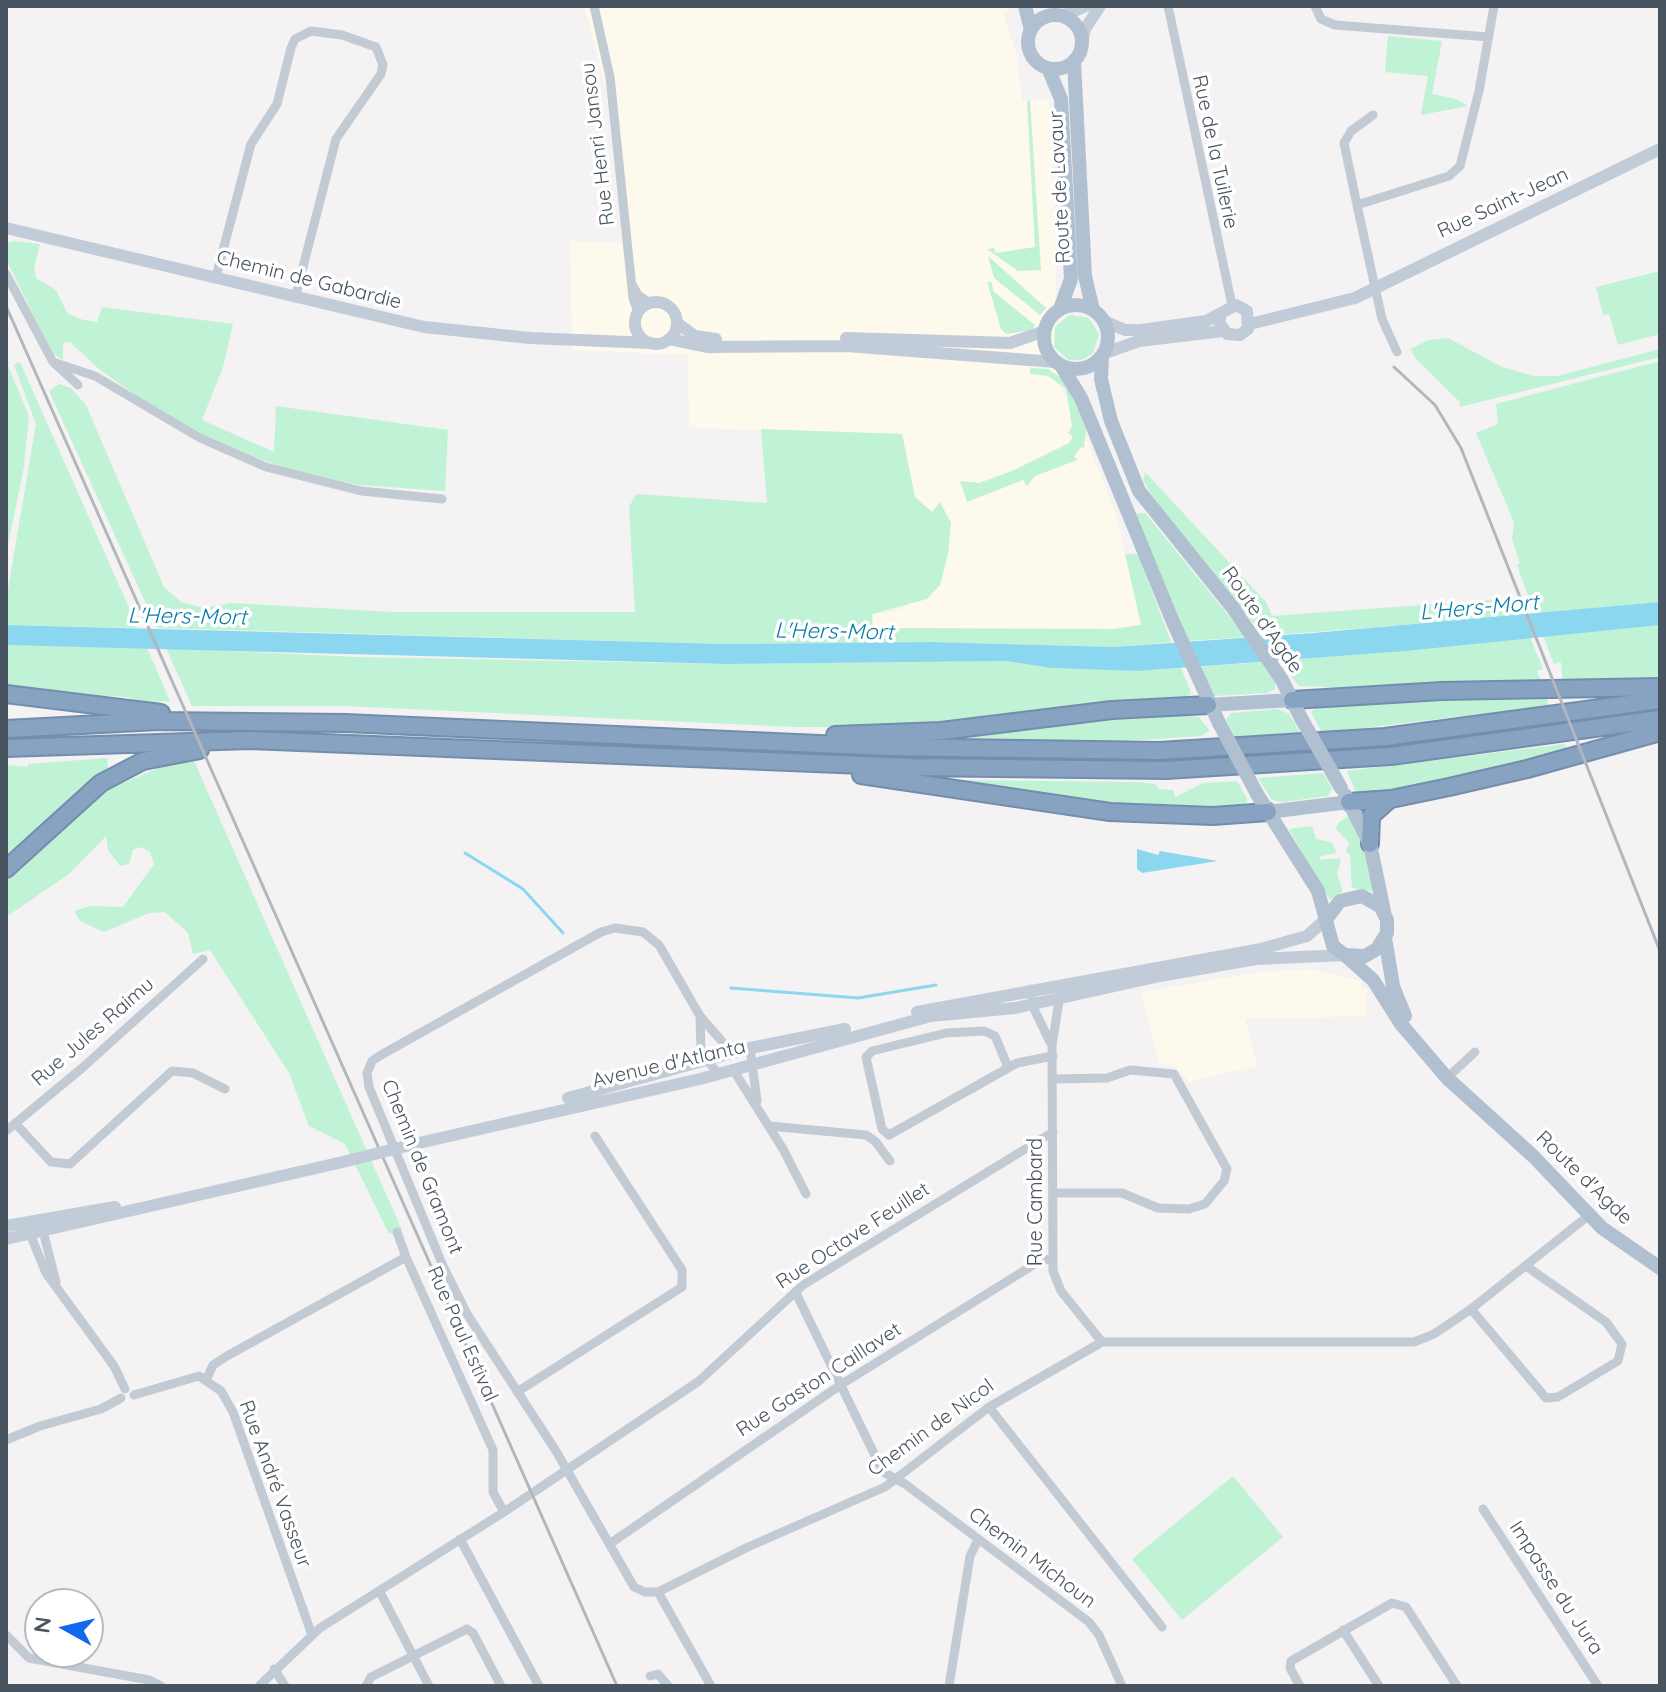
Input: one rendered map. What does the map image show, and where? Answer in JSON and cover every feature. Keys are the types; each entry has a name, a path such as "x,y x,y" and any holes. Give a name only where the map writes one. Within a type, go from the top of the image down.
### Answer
{"highway":[{"path":"1292,700 1442,691 1660,687"},
{"path":"6,694 69,704 258,721 999,751 1213,750 1397,736 1660,700"},
{"path":"723,739 941,731 1112,710 1208,705"},
{"path":"6,748 250,740 1073,771 1270,766 1435,751 1660,719"},
{"path":"6,729 258,721"},
{"path":"1345,795 1391,799 1527,769 1660,732"},
{"path":"6,869 81,797 129,768 176,752 221,749 250,740"},
{"path":"847,764 858,775 1096,810 1158,815 1268,812"},
{"path":"1370,844 1371,816 1391,799"}],"main road":[{"path":"1025,6 1031,30 1031,53 1048,68 1062,68 1074,61 1085,29 1100,6"},
{"path":"1031,30 1052,12 1086,6"},
{"path":"1052,12 1078,29 1081,47"},
{"name":"Route de Lavaur","path":"1074,61 1085,276 1099,316"},
{"name":"Route de Lavaur","path":"1048,68 1060,90 1071,279 1060,309"},
{"name":"Rue Saint-Jean","path":"1223,331 1240,335 1249,317 1362,292 1660,149"},
{"name":"Chemin de Gabardie","path":"6,228 441,330 651,343"},
{"path":"608,340 623,333 650,303 668,305 677,323 695,336 712,339 888,338 1010,343 1045,331 1060,309 1077,305 1134,331 1206,321 1232,305 1249,317"},
{"path":"637,317 638,332 651,343 669,339 708,347 846,346 1059,364 1084,369 1124,344 1223,331 1221,314"},
{"path":"1099,316 1108,339 1103,355"},
{"path":"669,339 677,323"},
{"path":"1045,331 1047,351 1081,398 1208,705 1257,794 1318,891 1331,942 1345,955 1358,957 1372,953 1385,938 1385,914 1369,898 1354,896 1335,905 1327,918"},
{"name":"Route d'Agde","path":"1103,355 1101,379 1111,421 1139,491 1233,608 1282,680 1370,844 1385,914"},
{"path":"1208,705 1292,700"},
{"path":"1268,812 1345,795"},
{"name":"Avenue d'Atlanta","path":"408,1141 719,1075 833,1040 931,1016 1033,1004 1059,992 1261,949 1307,936 1327,918"},
{"name":"Route d'Agde","path":"1385,938 1393,986 1416,1042"},
{"name":"Route d'Agde","path":"1345,955 1373,980 1416,1042 1447,1078 1533,1156 1588,1216 1657,1262"},
{"name":"Avenue d'Atlanta","path":"6,1239 35,1228 408,1141 750,1048 1031,989 1059,992 1256,959 1345,955"},
{"path":"732,1053 734,1071"},
{"name":"Avenue d'Atlanta","path":"6,1226 35,1228"}],"street":[{"name":"Rue Henri Jansou","path":"594,6 608,64 619,138 637,317"},
{"name":"Rue de la Tuilerie","path":"1168,6 1232,305"},
{"path":"1315,6 1321,19 1332,25 1489,37"},
{"path":"1357,205 1457,170 1479,91 1494,6"},
{"path":"216,277 251,144 277,104 295,39 311,31 342,35 376,47 383,65 381,74 336,139 295,298"},
{"path":"1373,115 1351,131 1344,143 1386,331 1397,352"},
{"path":"6,274 53,362 78,385"},
{"path":"631,279 638,295 650,303"},
{"path":"53,362 95,376 200,438 266,467 346,488 442,499"},
{"name":"Chemin de Gramont","path":"567,1469 476,1329 448,1277 369,1087 369,1065 540,965 601,932 615,928 643,932 659,945 700,1016 732,1053"},
{"name":"Rue Jules Raimu","path":"6,1131 81,1069 203,959"},
{"name":"Rue Cambard","path":"1031,989 1033,1004 1052,1045"},
{"name":"Rue Cambard","path":"1059,992 1052,1045 1055,1281 1102,1342"},
{"name":"Chemin de Gramont","path":"700,1016 699,1043 706,1060"},
{"path":"1008,1067 995,1036 984,1031 946,1033 872,1051 866,1057 882,1129 889,1135 1008,1067 1053,1056"},
{"path":"750,1048 759,1108"},
{"path":"1447,1078 1475,1052"},
{"path":"706,1060 719,1075"},
{"path":"1053,1193 1122,1193 1158,1208 1198,1208 1220,1187 1227,1169 1174,1074 1130,1070 1107,1078 1054,1079"},
{"path":"15,1123 51,1162 70,1164 172,1071 193,1073 225,1089"},
{"path":"734,1071 759,1108 806,1194"},
{"path":"769,1126 866,1135 875,1141 890,1161"},
{"name":"Rue Octave Feuillet","path":"567,1469 699,1381 728,1358 787,1297 809,1281 1053,1132"},
{"path":"517,1392 682,1287 682,1270 595,1136"},
{"path":"1102,1342 1403,1343 1434,1334 1471,1309 1588,1216"},
{"path":"35,1228 58,1290 114,1366 127,1394"},
{"path":"35,1228 58,1290"},
{"path":"397,1232 406,1257"},
{"name":"Rue Paul Estival","path":"207,1378 213,1365 227,1356 406,1257 493,1450 493,1492 504,1512"},
{"name":"Rue Gaston Caillavet","path":"611,1543 842,1384 1038,1262 1053,1258"},
{"path":"1471,1309 1546,1398 1558,1397 1618,1361 1622,1344 1606,1322 1526,1266"},
{"name":"Chemin Michoun","path":"796,1293 883,1472 1089,1622 1099,1635 1122,1686"},
{"name":"Chemin de Nicol","path":"658,1592 896,1480 989,1407 1102,1342"},
{"path":"6,1440 40,1426 101,1409 127,1394 187,1378 207,1378"},
{"name":"Rue André Vasseur","path":"207,1378 221,1391 233,1412 312,1635"},
{"path":"989,1407 1162,1627"},
{"path":"259,1686 312,1635 567,1469 634,1587 645,1592 658,1592 707,1685"},
{"name":"Impasse du Jura","path":"1483,1509 1598,1686"},
{"path":"460,1539 539,1686"},
{"path":"949,1686 970,1556 978,1540"},
{"path":"380,1592 429,1686"},
{"path":"1300,1686 1290,1668 1291,1661 1386,1605 1400,1603 1406,1607 1457,1686"},
{"path":"366,1686 371,1677 467,1629 473,1633 501,1686"},
{"path":"1343,1630 1379,1686"},
{"path":"6,1635 29,1658 149,1680 161,1686"},
{"path":"274,1669 285,1686"},
{"path":"650,1676 658,1674 668,1686"}],"shaded area":[{"path":"584,6 1011,6 1003,14 1017,56 1022,101 1049,99 1056,275 1055,374 1084,433 1116,514 1142,625 1113,629 873,628 871,614 895,611 934,592 942,535 938,517 915,497 902,434 689,428 688,355 572,350 570,241 623,243 609,99"},
{"path":"1310,969 1361,981 1361,987 1367,989 1366,1016 1245,1019 1257,1066 1189,1082 1177,1068 1159,1063 1141,992 1259,972"}],"green space":[{"path":"1388,36 1442,41 1432,94 1456,99 1468,106 1421,115 1428,76 1385,72"},
{"path":"1027,101 1030,101 1041,270 1018,271 987,249 994,248 995,253 1035,247"},
{"path":"6,243 40,244 34,268 36,278 56,290 67,313 83,320 97,322 102,307 233,324 223,367 202,420 274,452 276,406 448,430 445,491 359,485 291,470 224,446 160,412 100,370 70,342 63,343 63,360 55,355 41,331 6,259"},
{"path":"988,256 1046,308 1040,315 994,278"},
{"path":"1660,271 1660,334 1618,345 1609,314 1603,315 1596,287"},
{"path":"987,281 992,283 993,291 1035,325 1032,330 1006,334 1001,329"},
{"path":"1069,315 1089,318 1099,334 1093,353 1082,360 1069,360 1054,347 1055,327"},
{"path":"1448,338 1502,367 1534,376 1557,376 1660,349 1660,357 1460,407 1459,401 1415,358 1411,349 1428,340"},
{"path":"6,361 29,416 24,467 6,554"},
{"path":"1660,361 1660,602 1535,614 1517,565 1520,563 1512,539 1514,522 1476,433 1498,424 1496,404"},
{"path":"20,362 138,628 6,625 6,601 36,424 14,365"},
{"path":"1030,368 1048,369 1061,378 1075,399 1086,430 1084,448 1081,447 1074,456 1077,460 1035,476 1027,486 1023,480 967,502 960,481 979,483 1012,471 1069,443 1073,437 1068,433 1072,426 1066,389 1048,376 1030,374"},
{"path":"59,384 71,388 86,405 164,587 181,602 204,608 231,603 392,612 635,612 629,507 636,494 767,503 761,429 902,434 915,497 932,512 940,502 951,523 948,554 940,585 927,599 872,614 873,628 1113,629 1141,625 1125,554 1138,554 1171,642 1113,647 931,642 726,644 157,628 49,391"},
{"path":"1145,472 1266,602 1272,616 1517,598 1524,615 1264,636 1163,512 1143,481"},
{"path":"1145,513 1246,637 1188,641 1136,514"},
{"path":"1660,625 1660,683 1563,685 1561,662 1554,664 1543,636"},
{"path":"1530,637 1543,669 1537,671 1542,685 1380,689 1299,686 1279,661"},
{"path":"6,645 147,648 170,701 143,703 127,697 32,692 6,686"},
{"path":"166,648 357,657 727,664 1006,661 1051,668 1138,671 1181,668 1191,692 1185,700 951,723 867,727 795,727 344,706 192,706"},
{"path":"1263,662 1276,682 1275,689 1267,693 1214,696 1198,667"},
{"path":"1547,695 1548,706 1322,733 1311,712 1318,707 1462,697"},
{"path":"1278,709 1289,714 1301,734 1235,738 1226,720 1231,713"},
{"path":"1172,715 1199,717 1210,731 1200,736 1111,742 953,737 1084,720"},
{"path":"1565,744 1568,754 1428,787 1357,795 1347,771"},
{"path":"107,758 108,769 79,791 6,863 6,765 28,767 28,764"},
{"path":"194,761 402,1230 389,1234 345,1144 309,1126 289,1073 210,950 193,954 188,933 165,912 149,913 104,932 80,921 74,911 90,906 123,907 154,864 150,852 141,847 133,850 129,864 120,866 108,850 106,836 69,874 6,917 6,881 89,803 113,787 171,763"},
{"path":"1323,773 1332,789 1328,796 1283,802 1272,800 1258,778"},
{"path":"951,780 1136,782 1173,790 1175,797 1203,783 1237,781 1247,799 1246,803 1227,806 1113,805"},
{"path":"1349,816 1367,856 1373,891 1352,888 1350,854 1346,852 1349,843 1336,829 1339,822"},
{"path":"1312,826 1316,839 1331,842 1337,853 1321,856 1319,860 1341,858 1337,874 1343,891 1330,900 1289,829"},
{"path":"1233,1476 1283,1537 1182,1620 1132,1559"}],"water":[{"path":"1660,602 1660,625 1405,651 1138,671 1051,668 1006,661 727,664 6,645 6,625 726,644 931,642 1113,647 1313,633"},
{"path":"1137,849 1158,855 1160,851 1218,861 1142,873 1137,869"}],"waterway":[{"path":"465,853 523,889 563,933"},
{"path":"731,988 858,998 936,985"}],"railway":[{"path":"6,306 617,1686"},
{"path":"1394,367 1435,405 1461,448 1660,951"}],"water label":[{"name":"L'Hers-Mort","path":"1479,608"},
{"name":"L'Hers-Mort","path":"187,617"},
{"name":"L'Hers-Mort","path":"834,632"}]}
